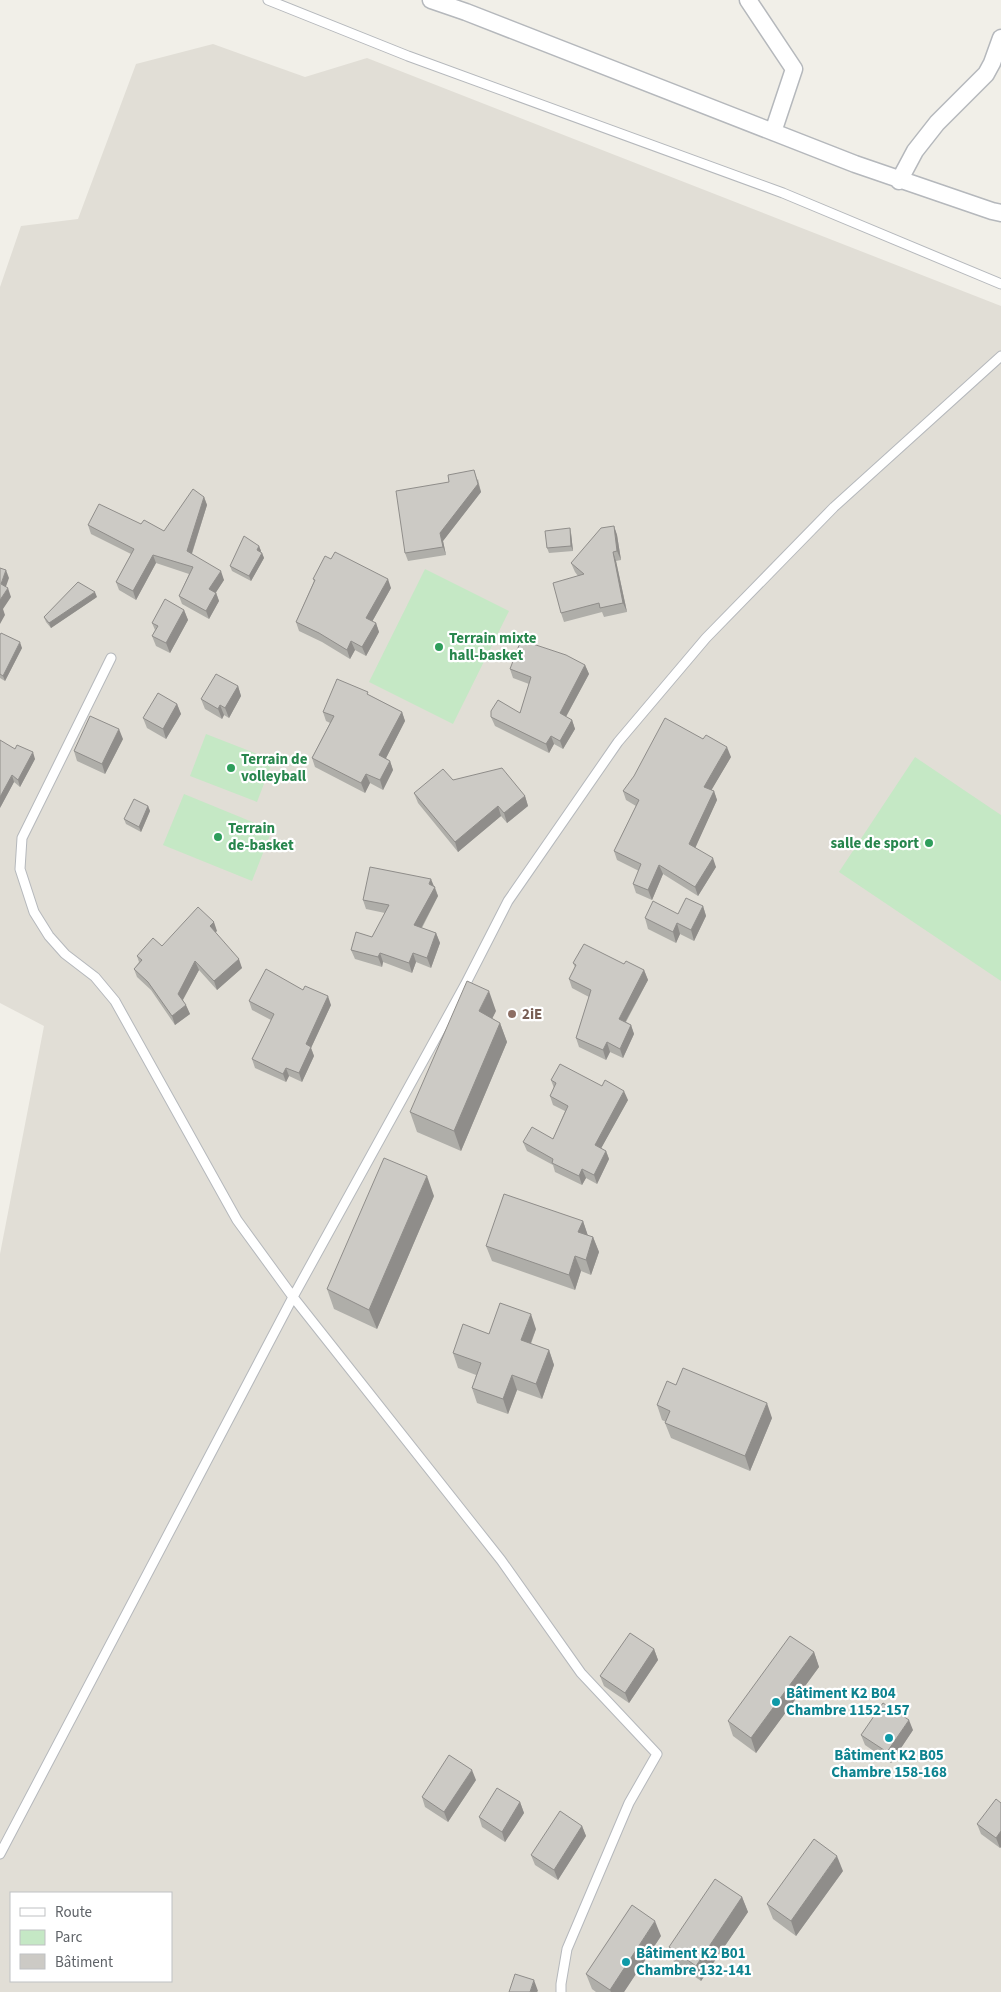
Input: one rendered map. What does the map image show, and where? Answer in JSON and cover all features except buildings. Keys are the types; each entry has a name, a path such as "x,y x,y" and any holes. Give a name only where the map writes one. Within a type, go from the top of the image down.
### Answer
{"street":[{"path":"431,0 469,6 773,132 899,181 992,211 1001,212"},
{"path":"748,0 794,69 773,132"},
{"path":"899,181 915,151 937,123 986,74 1001,38"}],"lane":[{"path":"268,0 408,56 783,193 1001,284"},
{"path":"0,1854 292,1297 465,985 508,901 618,742 706,638 834,507 1001,356"},
{"path":"110,658 22,838 20,869 34,912 49,936 65,954 95,977 115,1001 237,1220 292,1297 502,1560 581,1674 657,1754 629,1803 567,1949 561,1992"}],"shaded area":[{"name":"2iE","path":"213,44 305,77 367,58 1001,306 1001,1992 0,1992 0,1254 44,1026 0,1003 0,287 21,226 78,219 136,64"}],"green space":[{"name":"Terrain mixte hall-basket","path":"425,569 509,611 453,724 369,682"},
{"name":"Terrain de volleyball","path":"206,734 273,760 257,802 190,776"},
{"name":"salle de sport","path":"915,757 1001,815 1001,981 839,872"},
{"name":"Terrain de-basket","path":"184,794 272,830 252,881 163,845"}],"place":[{"name":"Terrain mixte hall-basket","path":"439,647"},
{"name":"Terrain de volleyball","path":"231,768"},
{"name":"Terrain de-basket","path":"218,837"},
{"name":"salle de sport","path":"929,843"},
{"name":"2iE","path":"512,1014"},
{"name":"Bâtiment K2 B04 Chambre 1152-157","path":"776,1702"},
{"name":"Bâtiment K2 B05 Chambre 158-168","path":"889,1738"},
{"name":"Bâtiment K2 B01 Chambre 132-141","path":"626,1962"}]}
